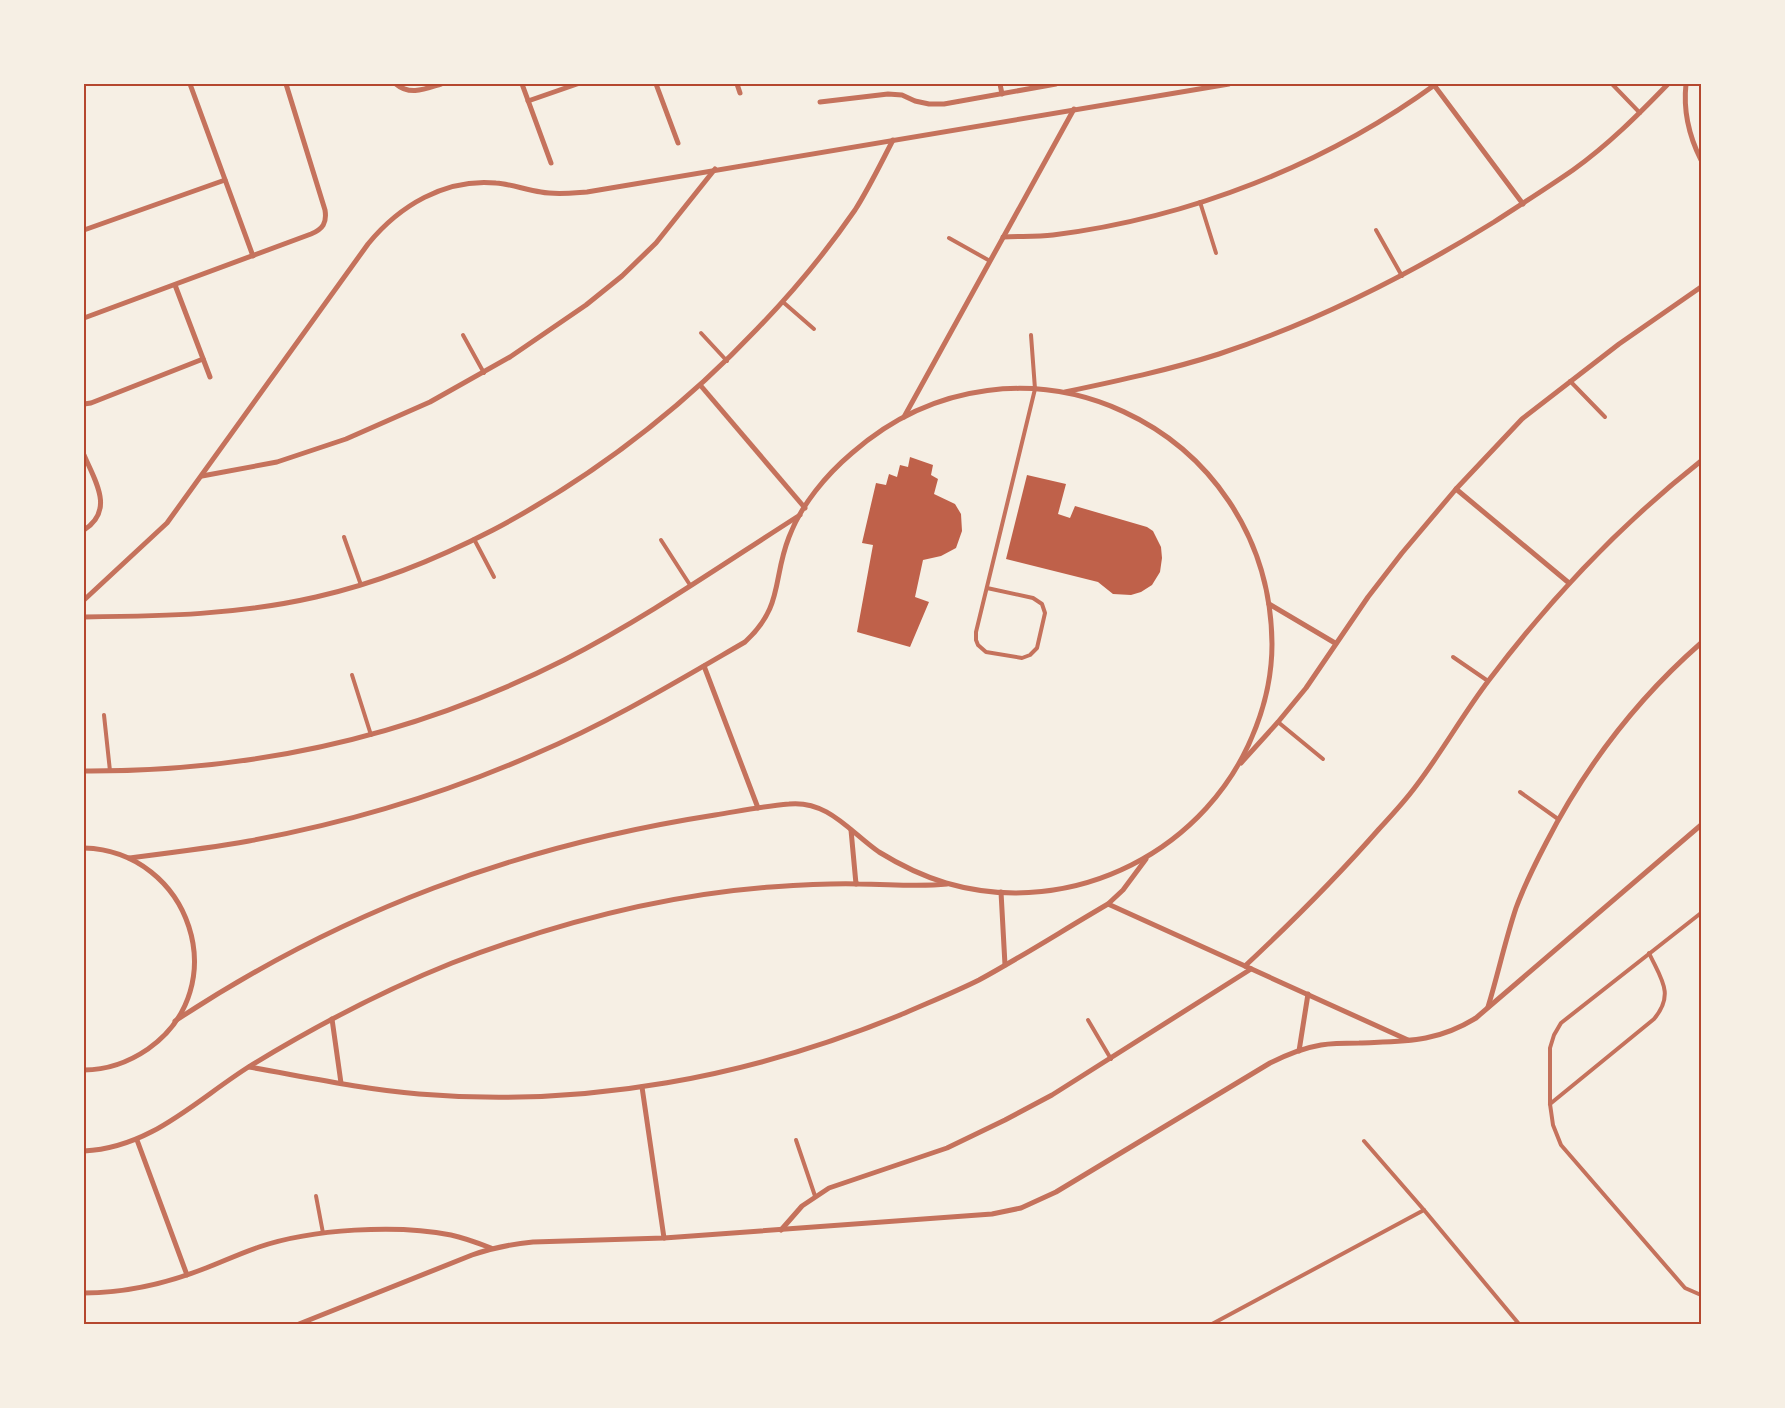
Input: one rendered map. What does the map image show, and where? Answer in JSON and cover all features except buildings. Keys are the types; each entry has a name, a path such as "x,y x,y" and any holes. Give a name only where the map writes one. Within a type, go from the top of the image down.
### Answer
{"street":[{"path":"190,84 253,256"},
{"path":"84,318 319,231 324,225 326,218 325,210 286,84"},
{"path":"396,84 413,91 441,84"},
{"path":"522,84 551,163"},
{"path":"528,101 577,84"},
{"path":"656,84 678,143"},
{"path":"737,84 740,93"},
{"path":"1000,84 1002,94"},
{"path":"820,102 888,94 902,95 915,102 944,104 1056,84"},
{"path":"84,600 167,522 381,228 410,205 442,190 477,183 494,182 541,192 571,194 1229,84"},
{"path":"1062,392 1167,369 1219,354 1319,316 1402,276 1523,204 1573,169 1608,142 1668,84"},
{"path":"1686,84 1686,112 1689,129 1694,147 1701,160"},
{"path":"1003,237 1051,235 1094,228 1137,220 1200,202 1262,180 1334,147 1380,121 1435,85 1523,204"},
{"path":"904,417 1074,109"},
{"path":"84,617 190,616 233,612 319,597 418,565 474,540 530,510 598,467 643,434 701,386 727,360 783,302 824,252 856,208 893,140"},
{"path":"201,476 277,462 346,439 430,402 484,372 549,332 622,276 656,243 715,169"},
{"path":"84,230 225,180"},
{"path":"175,284 210,377"},
{"path":"1237,767 1306,688 1368,597 1402,553 1456,489 1522,419 1626,338 1701,287"},
{"path":"84,404 91,403 203,359"},
{"path":"701,386 805,508"},
{"path":"84,1070 110,1068 140,1055 154,1045 176,1021 225,989 306,943 375,911 446,882 536,853 610,834 666,823 787,804 808,804 830,813 881,853 903,866 951,884 1001,892 1035,892 1077,886 1110,876 1148,857 1189,827 1223,788 1249,744 1266,696 1272,645 1269,604 1262,570 1242,522 1214,480 1197,461 1164,434 1135,416 1112,406 1062,392 1003,390 961,396 936,403 904,417 868,439 848,455 814,493 800,515 789,538 774,600 762,624 745,642 642,702 553,746 480,776 424,796 308,829 249,841 129,858"},
{"path":"84,457 100,496 101,507 98,516 84,530"},
{"path":"1245,966 1320,894 1356,856 1416,786 1488,681 1534,623 1570,582 1636,516 1701,461"},
{"path":"1456,489 1570,582"},
{"path":"84,771 168,770 260,759 306,751 371,735 439,714 524,679 606,637 800,515"},
{"path":"1269,604 1336,643"},
{"path":"1488,1007 1516,908 1532,870 1558,819 1595,761 1620,728 1659,684 1701,643"},
{"path":"704,666 758,808"},
{"path":"298,1324 491,1248 533,1242 664,1238 781,1230 992,1214 1021,1208 1056,1192 1270,1063 1299,1051 1336,1043 1410,1041 1447,1033 1462,1026 1488,1007 1701,825"},
{"path":"851,830 856,884"},
{"path":"84,848 113,852 129,858 151,872 170,890 187,920 194,954 193,972 190,989 176,1021"},
{"path":"250,1067 373,1090 465,1097 557,1096 642,1088 702,1077 796,1053 843,1037 978,980 1108,904 1123,890 1148,857"},
{"path":"84,1151 118,1146 137,1140 250,1067 332,1019 401,985 503,944 609,913 717,892 771,887 856,884 930,886 951,884"},
{"path":"1001,892 1005,965"},
{"path":"1108,904 1410,1041"},
{"path":"781,1230 802,1206 814,1196 844,1182 947,1148 976,1135 1052,1095 1252,969"},
{"path":"1299,1051 1308,994"},
{"path":"332,1019 341,1083"},
{"path":"642,1088 664,1238"},
{"path":"137,1140 188,1275"},
{"path":"84,1292 119,1290 149,1285 188,1275 260,1246 323,1233 360,1230 424,1231 453,1235 491,1248"}],"lane":[{"path":"1612,84 1640,112"},
{"path":"1200,202 1216,253"},
{"path":"1376,230 1402,276"},
{"path":"949,238 990,261"},
{"path":"783,302 814,329"},
{"path":"701,333 727,360"},
{"path":"463,335 484,372"},
{"path":"987,588 1033,598 1042,604 1045,613 1037,648 1030,655 1022,658 986,652 978,645 976,632 1035,390 1031,335"},
{"path":"1570,380 1605,417"},
{"path":"344,537 361,585"},
{"path":"474,540 494,577"},
{"path":"661,540 690,585"},
{"path":"1453,657 1488,681"},
{"path":"352,675 371,735"},
{"path":"104,715 110,771"},
{"path":"1278,722 1323,759"},
{"path":"1520,792 1558,819"},
{"path":"1701,913 1561,1023 1554,1035 1550,1048 1550,1104 1553,1125 1561,1145 1685,1288 1701,1295"},
{"path":"1550,1104 1654,1019 1663,1009 1666,996 1663,983 1649,953"},
{"path":"1088,1020 1111,1059"},
{"path":"796,1140 814,1196"},
{"path":"1364,1141 1518,1324"},
{"path":"316,1196 323,1233"},
{"path":"1212,1324 1424,1210"}]}
